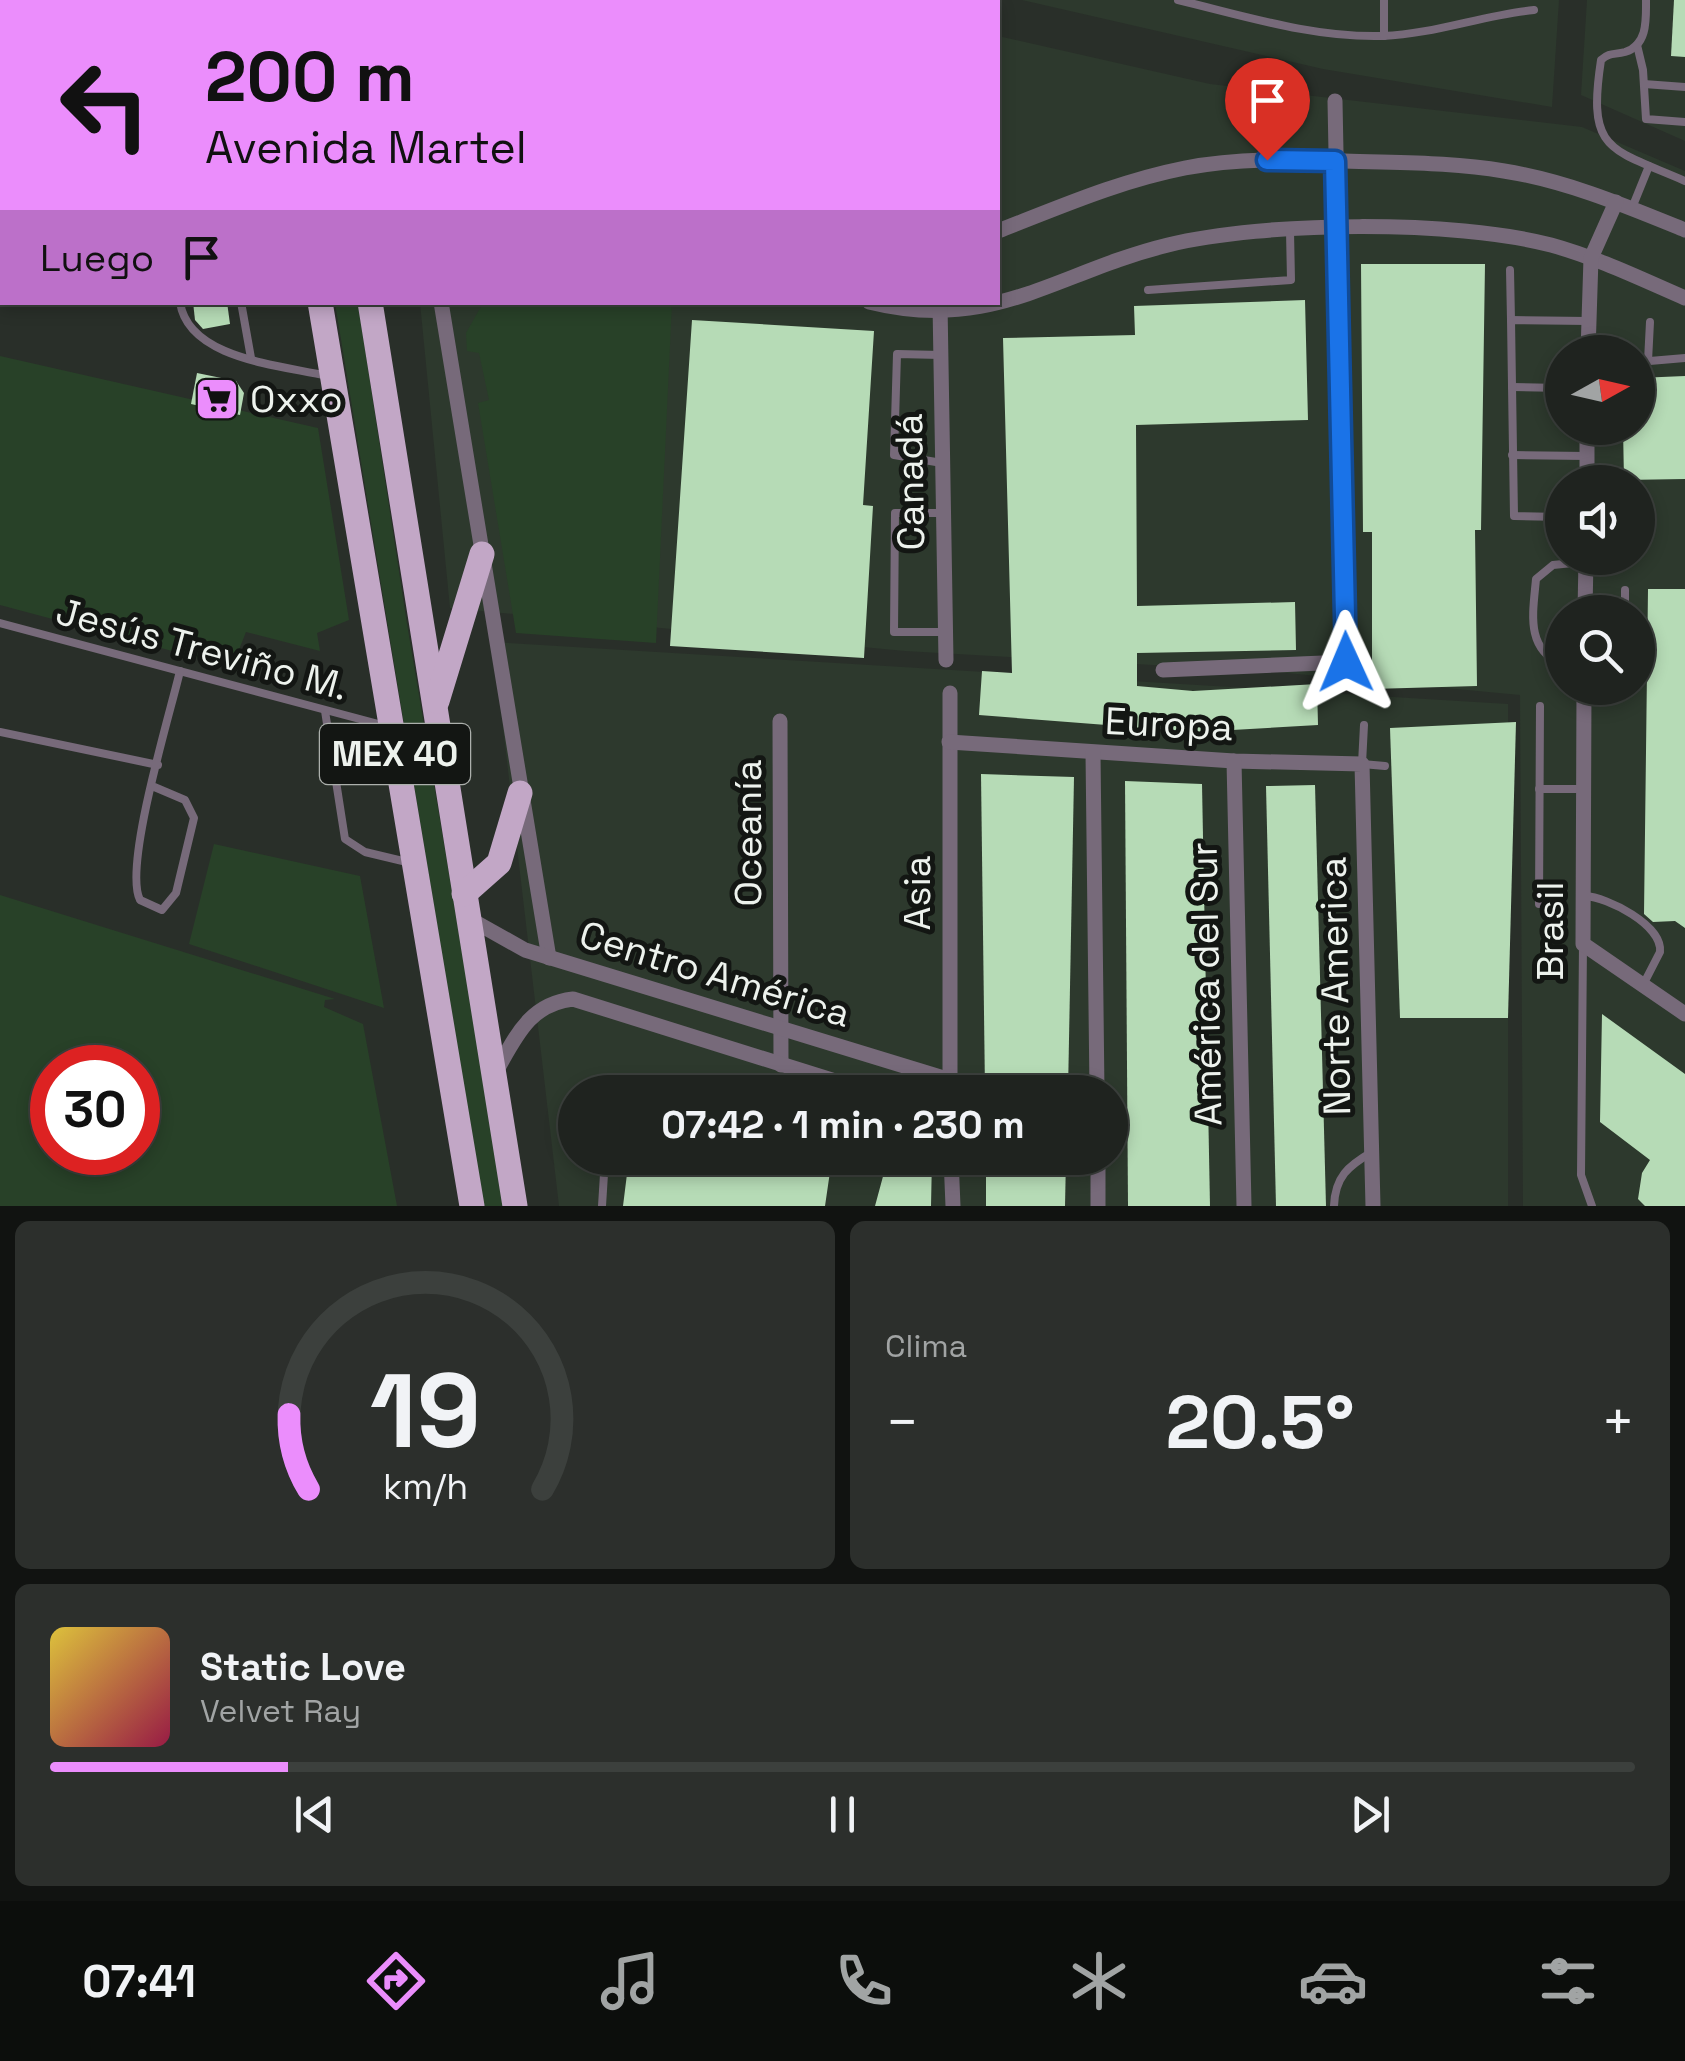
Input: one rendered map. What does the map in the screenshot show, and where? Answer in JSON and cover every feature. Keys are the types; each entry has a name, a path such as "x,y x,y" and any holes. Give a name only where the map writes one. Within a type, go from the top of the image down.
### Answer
{"main road":[{"name":"MEX 40","path":"320,305 411,862 472,1206"},
{"name":"MEX 40","path":"370,305 515,1206"},
{"path":"434,711 482,554"},
{"path":"466,906 500,863 520,793"}],"street":[{"path":"1163,670 1346,662 1335,101"},
{"path":"1000,230 1074,199 1185,168 1267,160 1505,171 1616,202 1685,230"},
{"path":"1588,335 1591,258 1616,202"},
{"path":"1000,303 1166,245 1290,231 1336,230 1470,232 1549,245 1591,258 1685,298"},
{"path":"442,305 549,958"},
{"path":"445,324 453,305"},
{"path":"912,305 973,305"},
{"name":"Canadá","path":"940,307 946,660"},
{"path":"1587,445 1587,465"},
{"name":"Asia","path":"950,693 950,1075"},
{"name":"Brasil","path":"1583,944 1584,705"},
{"name":"Oceanía","path":"780,721 780,1064"},
{"name":"Europa","path":"949,742 1234,761 1362,764"},
{"path":"1093,752 1097,1075"},
{"name":"América del Sur","path":"1234,761 1244,1206"},
{"name":"Norte America","path":"1362,764 1373,1206"},
{"name":"Centro América","path":"466,906 508,943 783,1028 918,1075"},
{"path":"1583,944 1685,1014"},
{"name":"Centro América","path":"494,1075 534,1013 546,1005 573,999 815,1075"},
{"path":"951,1175 952,1206"},
{"path":"1098,1175 1098,1206"}],"lane":[{"path":"1178,0 1204,3 1295,28 1384,36 1534,10"},
{"path":"1384,0 1384,36"},
{"path":"1646,0 1646,25 1637,46 1646,119 1685,122"},
{"path":"1637,46 1601,60 1597,127 1612,148 1685,182"},
{"path":"1644,84 1685,86"},
{"path":"1632,208 1649,166"},
{"path":"1148,290 1291,280 1290,231"},
{"path":"1510,270 1514,516 1545,517"},
{"path":"181,305 184,320 197,336 251,358 332,377"},
{"path":"242,305 251,358"},
{"path":"1511,320 1588,322"},
{"path":"1648,335 1650,322"},
{"path":"941,355 897,354 894,455 942,463"},
{"path":"1655,361 1685,358"},
{"path":"1512,387 1545,388"},
{"path":"1512,455 1587,456"},
{"path":"943,513 895,513 894,632 945,632"},
{"path":"1545,572 1536,579 1535,638 1545,653"},
{"path":"1625,590 1625,595"},
{"name":"Jesús Treviño M.","path":"0,624 390,727"},
{"path":"152,786 185,800 194,818 176,893 162,910 140,900 134,883 152,786 180,671"},
{"path":"1539,904 1540,706"},
{"path":"324,711 345,838 357,848 411,862"},
{"path":"1362,764 1364,725"},
{"path":"0,732 158,765"},
{"name":"Europa","path":"1362,764 1385,766"},
{"path":"1539,790 1584,790"},
{"path":"1583,896 1607,897 1656,934 1660,952 1643,986"},
{"name":"Brasil","path":"1583,944 1581,1175 1592,1206"},
{"path":"1334,1206 1336,1187 1346,1167 1372,1152"},
{"path":"602,1206 605,1175"}],"shaded area":[{"path":"1022,0 1559,0 1552,107 1323,69"},
{"path":"1587,0 1685,0 1685,141 1581,95"},
{"path":"1000,36 1210,84 1582,127 1685,171 1685,1206 1523,1206 1520,695 1276,672 905,651 450,608 420,305 1000,305"},
{"path":"493,642 1508,704 1508,1206 559,1206"}],"green space":[{"path":"335,305 358,305 407,624 505,1206 483,1206"},
{"path":"482,305 672,305 656,643 516,633 478,403 489,400 479,353 467,351 466,333"},
{"path":"0,356 318,428 349,620 317,633 320,651 246,632 232,667 0,605"},
{"path":"214,844 360,876 384,1008 189,944"},
{"path":"0,895 335,999 325,1000 324,1007 363,1024 397,1206 0,1206"}],"building":[{"path":"1674,0 1685,0 1685,57 1671,56"},
{"path":"1361,264 1485,264 1481,530 1475,530 1477,686 1372,689 1372,532 1363,532"},
{"path":"1305,300 1308,420 1136,425 1137,606 1295,602 1296,650 1137,653 1137,686 1193,691 1317,684 1318,725 1197,732 979,715 982,671 1012,673 1003,338 1135,335 1134,306"},
{"path":"193,305 227,305 230,324 203,329 195,320"},
{"path":"692,320 874,331 863,505 873,506 864,658 670,646"},
{"name":"Oxxo","path":"197,373 236,381 244,393 240,415 191,404"},
{"path":"1685,376 1685,479 1655,479 1655,465 1624,465 1623,445 1655,445 1655,377"},
{"path":"1648,589 1685,589 1685,928 1675,921 1653,922 1644,914 1647,705 1655,705 1655,595 1648,595"},
{"path":"1516,722 1508,1018 1400,1018 1390,728"},
{"path":"981,774 1074,777 1068,1075 985,1075"},
{"path":"1125,781 1202,784 1210,1206 1128,1206"},
{"path":"1315,785 1326,1206 1276,1206 1266,786"},
{"path":"1602,1014 1685,1074 1685,1206 1645,1206 1638,1199 1642,1173 1650,1160 1600,1122"},
{"path":"627,1175 830,1175 825,1206 623,1206"},
{"path":"883,1175 932,1175 931,1206 875,1206"},
{"path":"986,1175 1066,1175 1065,1206 986,1206"}],"place":[{"name":"Oxxo","path":"217,399"}],"route":[{"path":"1267,160 1335,161 1346,662"}]}
